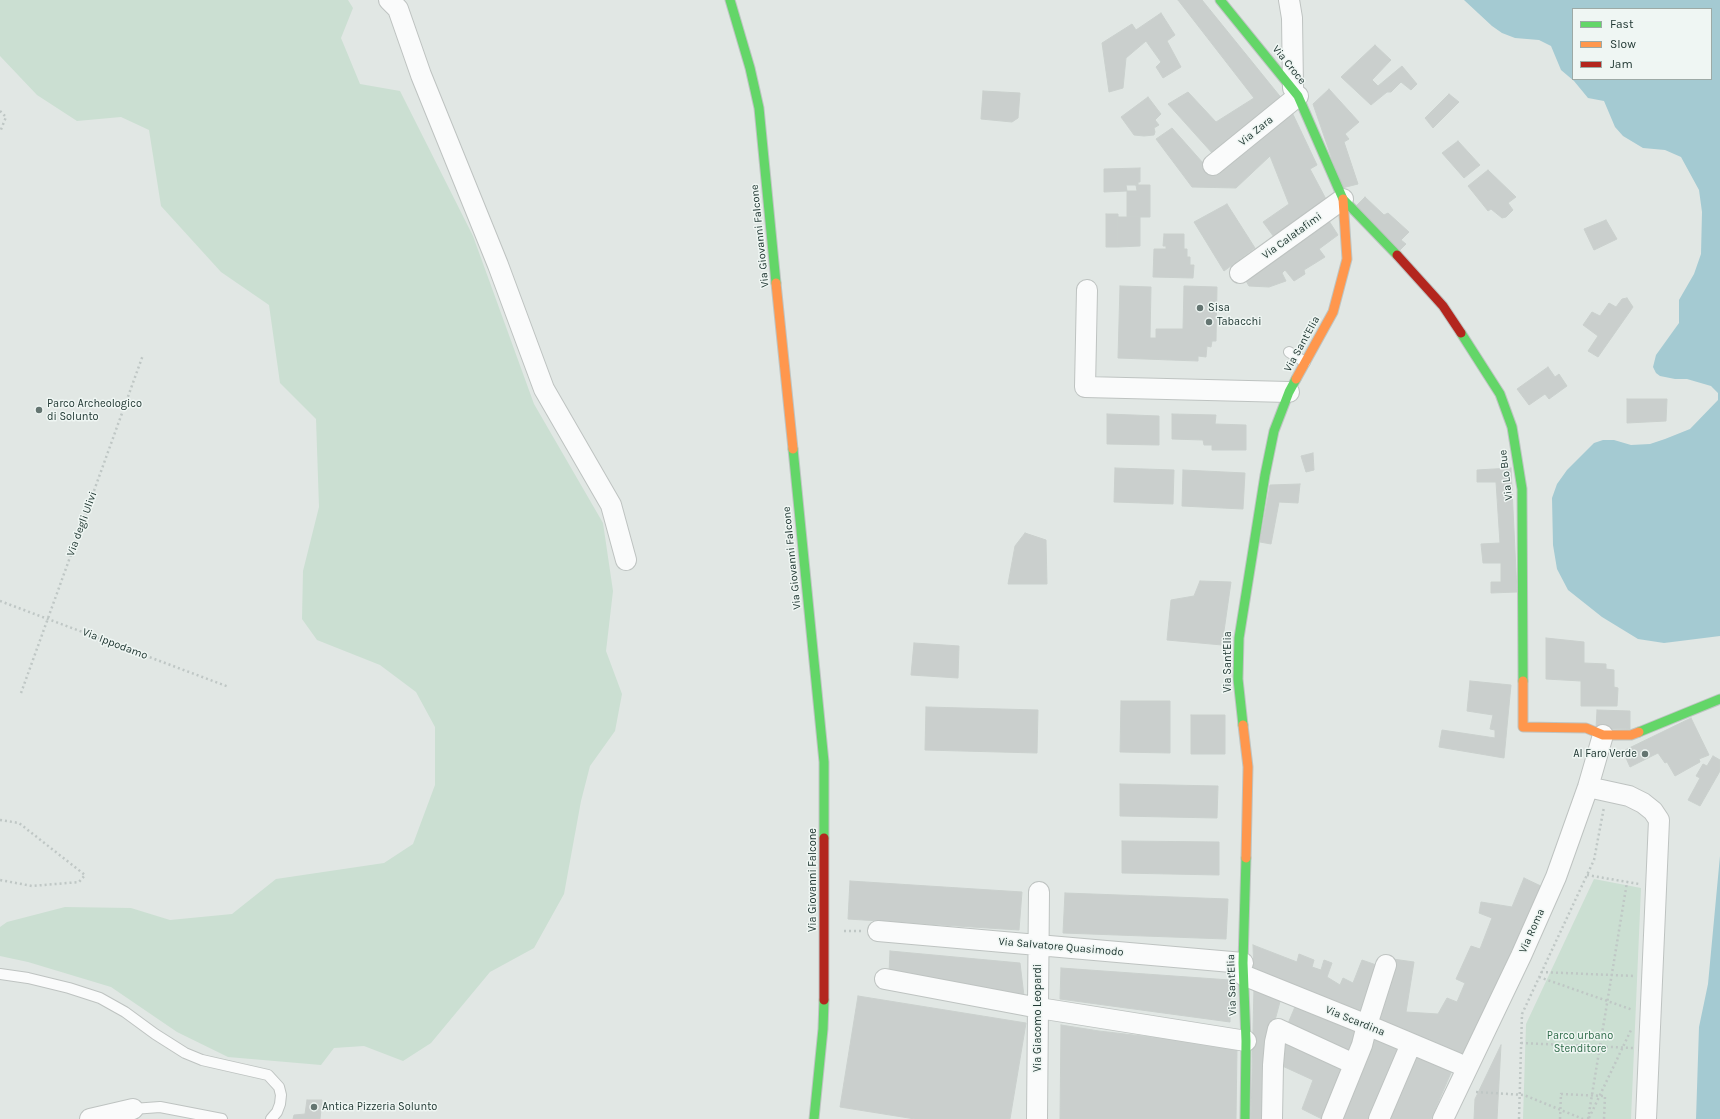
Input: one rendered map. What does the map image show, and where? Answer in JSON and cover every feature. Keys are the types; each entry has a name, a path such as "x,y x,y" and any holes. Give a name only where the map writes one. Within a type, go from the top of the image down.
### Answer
{"street":[{"path":"389,0 398,9 421,75 498,265 544,389 611,505 626,560"},
{"name":"Via Giovanni Falcone","path":"730,0 750,68 759,108 824,762 825,930 823,1029 814,1119"},
{"name":"Via Croce","path":"1220,0 1296,92 1343,199"},
{"path":"1289,0 1292,18 1296,92"},
{"name":"Via Zara","path":"1213,165 1296,92"},
{"name":"Via Calatafimi","path":"1240,273 1343,199"},
{"name":"Via Sant'Elia","path":"1245,1119 1246,1041 1243,969 1248,767 1238,680 1238,638 1265,475 1274,431 1289,392 1333,312 1347,259 1343,199"},
{"name":"Via Lo Bue","path":"1343,199 1406,264 1443,306 1500,394 1512,427 1522,489 1523,727 1586,728 1603,735"},
{"path":"1087,290 1085,387 1289,392"},
{"path":"1603,735 1631,735 1720,699"},
{"name":"Via Roma","path":"1443,1119 1466,1068 1521,956 1598,789 1603,735"},
{"path":"1598,789 1628,796 1644,803 1653,811 1659,820 1646,1119"},
{"name":"Via Giacomo Leopardi","path":"1037,1119 1039,892"},
{"name":"Via Salvatore Quasimodo","path":"878,932 1039,945 1243,969"},
{"path":"1332,1119 1362,1045 1386,965"},
{"name":"Via Scardina","path":"1243,969 1466,1068"},
{"path":"885,979 1039,1008 1246,1041"},
{"path":"1272,1119 1273,1065 1275,1042 1278,1030 1354,1064"},
{"path":"1379,1119 1411,1044"},
{"path":"95,1119 133,1109"}],"lane":[{"path":"1289,352 1306,362"},
{"path":"0,974 55,984 100,998 125,1012 155,1034 185,1053 202,1060 268,1075 279,1087 281,1095 277,1112 271,1119"},
{"path":"133,1109 160,1107 222,1119"}],"path":[{"path":"0,110 6,117 0,132"},
{"name":"Via degli Ulivi","path":"21,693 143,355"},
{"name":"Via Ippodamo","path":"0,601 229,687"},
{"path":"1518,1119 1522,1014 1594,860 1598,789"},
{"path":"0,820 19,823 85,875 79,882 32,886 0,880"},
{"path":"1588,1119 1627,882"},
{"path":"825,930 878,932"},
{"path":"1541,972 1641,976"},
{"path":"1539,977 1640,1013"},
{"path":"1588,1119 1633,1026"},
{"path":"1521,1043 1649,1048"},
{"path":"1478,1092 1524,1095 1583,1119"},
{"path":"1560,1119 1561,1094 1605,1096 1604,1119"}],"green space":[{"path":"0,0 348,0 353,8 341,38 360,84 400,91 473,236 534,404 603,523 613,591 606,651 622,694 615,731 590,766 581,801 564,894 534,948 490,972 431,1043 403,1061 364,1046 334,1048 321,1065 228,1057 177,1032 111,987 28,962 0,956 0,927 7,922 65,907 131,908 170,920 232,914 276,879 384,863 413,844 435,785 435,727 416,692 380,665 317,640 302,619 303,571 319,507 316,419 280,383 269,305 221,272 161,206 149,130 121,117 77,121 37,95 0,56"},
{"name":"Parco urbano Stenditore","path":"1594,879 1641,888 1631,1119 1523,1119 1526,1024"}],"water":[{"path":"1464,0 1720,0 1720,636 1664,643 1638,639 1602,617 1568,590 1557,569 1553,545 1552,498 1557,484 1567,470 1594,443 1603,440 1614,440 1631,445 1650,444 1665,439 1690,429 1718,400 1718,393 1711,386 1687,379 1675,379 1660,376 1656,373 1653,367 1656,355 1679,323 1679,300 1694,274 1701,254 1702,212 1699,190 1681,157 1665,150 1643,148 1623,136 1615,127 1604,101 1588,98 1573,80 1712,80 1712,8 1572,8 1572,79 1561,70 1551,46 1539,40 1515,38 1502,33 1492,26"},
{"path":"1720,856 1720,1119 1696,1119 1699,1027 1708,984"}],"building":[{"path":"1178,0 1202,0 1283,100 1213,154 1168,104 1188,92 1216,122 1254,98"},
{"path":"1161,13 1175,35 1167,41 1181,67 1163,78 1156,67 1161,62 1146,41 1126,58 1123,88 1109,92 1102,43 1132,24 1136,30"},
{"path":"1375,45 1391,60 1372,80 1378,86 1402,66 1417,84 1411,90 1401,82 1391,92 1387,92 1371,105 1341,77"},
{"path":"1329,89 1359,122 1345,134 1349,139 1344,142 1358,184 1342,188 1313,104"},
{"path":"983,91 1020,93 1018,118 1012,122 981,119"},
{"path":"1449,94 1459,102 1433,128 1425,118"},
{"path":"1148,97 1161,114 1155,120 1159,125 1154,128 1154,135 1134,135 1121,117"},
{"path":"1290,108 1317,165 1310,169 1327,201 1274,237 1263,222 1289,204 1270,156 1236,188 1192,187 1156,139 1172,128 1211,172"},
{"path":"1458,141 1480,165 1464,178 1442,153"},
{"path":"1140,168 1140,182 1138,182 1138,185 1126,185 1127,191 1104,192 1104,169"},
{"path":"1488,170 1516,197 1508,203 1513,210 1506,217 1502,218 1491,209 1488,211 1468,186"},
{"path":"1136,185 1150,185 1150,217 1127,217 1127,191 1137,191"},
{"path":"1365,197 1384,215 1388,213 1409,232 1401,240 1406,244 1400,250 1355,207"},
{"path":"1227,204 1255,248 1224,271 1194,222"},
{"path":"1106,214 1118,214 1118,247 1106,247"},
{"path":"1118,217 1140,217 1140,246 1118,247"},
{"path":"1606,220 1617,239 1594,250 1584,229"},
{"path":"1329,221 1338,235 1319,249 1325,257 1304,270 1305,274 1294,281 1285,270 1282,273 1286,281 1269,287 1249,286 1243,276"},
{"path":"1164,234 1184,234 1184,249 1187,249 1187,257 1190,257 1190,265 1194,265 1193,278 1153,277 1154,249 1166,249 1166,246 1163,246"},
{"name":"Sisa","path":"1120,286 1151,287 1150,338 1156,338 1156,329 1183,329 1184,286 1217,287 1216,341 1212,341 1211,347 1207,346 1206,357 1198,356 1198,361 1118,358"},
{"path":"1627,298 1633,307 1598,357 1588,351 1598,336 1583,325 1592,312 1600,316 1609,303 1616,307 1622,299"},
{"path":"1548,367 1555,377 1559,374 1567,386 1549,399 1545,394 1529,405 1517,389"},
{"path":"1627,399 1667,399 1666,421 1627,423"},
{"path":"1107,414 1159,416 1159,445 1107,444"},
{"path":"1172,414 1216,415 1215,424 1246,425 1246,450 1212,450 1212,445 1204,445 1203,440 1172,439"},
{"path":"1313,453 1314,470 1306,472 1301,456"},
{"path":"1115,468 1174,470 1173,504 1114,502"},
{"path":"1511,468 1517,592 1491,593 1491,582 1501,582 1501,563 1483,563 1481,544 1500,543 1496,482 1477,482 1477,470"},
{"path":"1183,470 1245,473 1243,509 1182,506"},
{"path":"1300,484 1298,503 1279,502 1271,544 1260,542 1270,485"},
{"path":"1025,533 1046,540 1047,584 1008,584 1015,546"},
{"path":"1200,581 1231,582 1222,645 1167,640 1171,600 1194,596"},
{"path":"1546,638 1584,642 1584,663 1606,664 1606,669 1614,670 1614,687 1618,688 1617,706 1581,706 1581,681 1546,679"},
{"path":"914,643 959,646 958,678 911,675"},
{"path":"1470,681 1511,685 1504,758 1439,747 1442,730 1495,738 1495,730 1490,729 1493,715 1467,711"},
{"path":"1121,701 1170,701 1170,753 1120,752"},
{"path":"926,707 1038,710 1037,753 925,750"},
{"path":"1597,710 1630,711 1630,729 1596,728"},
{"path":"1191,715 1225,715 1225,754 1191,754"},
{"path":"1691,718 1709,755 1699,759 1700,762 1675,776 1667,762 1665,763 1658,753 1630,767 1623,751"},
{"path":"1713,756 1720,760 1720,771 1700,806 1688,800 1700,778 1696,776 1703,764 1707,766"},
{"path":"1120,784 1218,786 1217,818 1120,816"},
{"path":"1122,841 1219,842 1219,875 1122,873"},
{"path":"1524,878 1545,888 1508,959 1508,963 1461,1057 1377,1022 1393,959 1414,962 1406,1012 1438,1014 1447,998 1457,1002 1465,983 1456,979 1471,946 1480,949 1492,918 1479,913 1481,902 1512,907"},
{"path":"850,881 1022,892 1019,930 848,919"},
{"path":"1065,893 1228,899 1226,939 1063,933"},
{"path":"1253,945 1297,962 1299,954 1314,960 1312,967 1321,970 1324,960 1332,963 1327,977 1340,985 1343,978 1353,983 1362,960 1382,967 1364,1011 1358,1013 1254,975"},
{"path":"890,951 1020,963 1024,996 889,973"},
{"path":"1061,968 1230,980 1230,1022 1060,999"},
{"path":"1254,986 1281,998 1274,1024 1269,1022 1268,1119 1251,1119"},
{"path":"858,996 1026,1023 1010,1119 915,1119 840,1107"},
{"path":"1297,1002 1359,1029 1349,1054 1287,1026"},
{"path":"1061,1025 1099,1031 1237,1047 1236,1119 1060,1119"},
{"path":"1372,1033 1401,1045 1373,1119 1340,1119"},
{"path":"1287,1039 1350,1066 1327,1119 1322,1119 1302,1109 1313,1080 1278,1064"},
{"path":"1501,1045 1497,1119 1474,1119 1475,1099"},
{"path":"1413,1051 1453,1068 1431,1119 1385,1119"},
{"name":"Antica Pizzeria Solunto","path":"307,1100 322,1100 320,1119 293,1119 294,1115 305,1114"}],"traffic: fast":[{"path":"730,0 750,68 759,108 776,283"},
{"path":"1220,0 1298,96 1343,199 1397,255"},
{"path":"1461,333 1500,394 1512,427 1522,489 1523,681"},
{"path":"1243,725 1238,679 1239,638 1265,475 1274,431 1289,392 1296,379"},
{"path":"793,449 824,762 824,838"},
{"path":"1639,732 1720,699"},
{"path":"1245,1119 1246,1041 1243,963 1246,858"},
{"path":"814,1119 823,1029 824,1000"}],"traffic: slow":[{"path":"1296,379 1333,312 1347,259 1343,199"},
{"path":"776,283 793,449"},
{"path":"1523,681 1523,727 1586,728 1603,735 1631,735 1639,732"},
{"path":"1243,725 1248,767 1246,858"}],"traffic: jam":[{"path":"1397,255 1443,306 1461,333"},
{"path":"824,838 824,1000"}],"place":[{"name":"Sisa","path":"1200,308"},
{"name":"Tabacchi","path":"1209,322"},
{"name":"Parco Archeologico di Solunto","path":"39,410"},
{"name":"Al Faro Verde","path":"1645,754"},
{"name":"Antica Pizzeria Solunto","path":"314,1107"}]}
